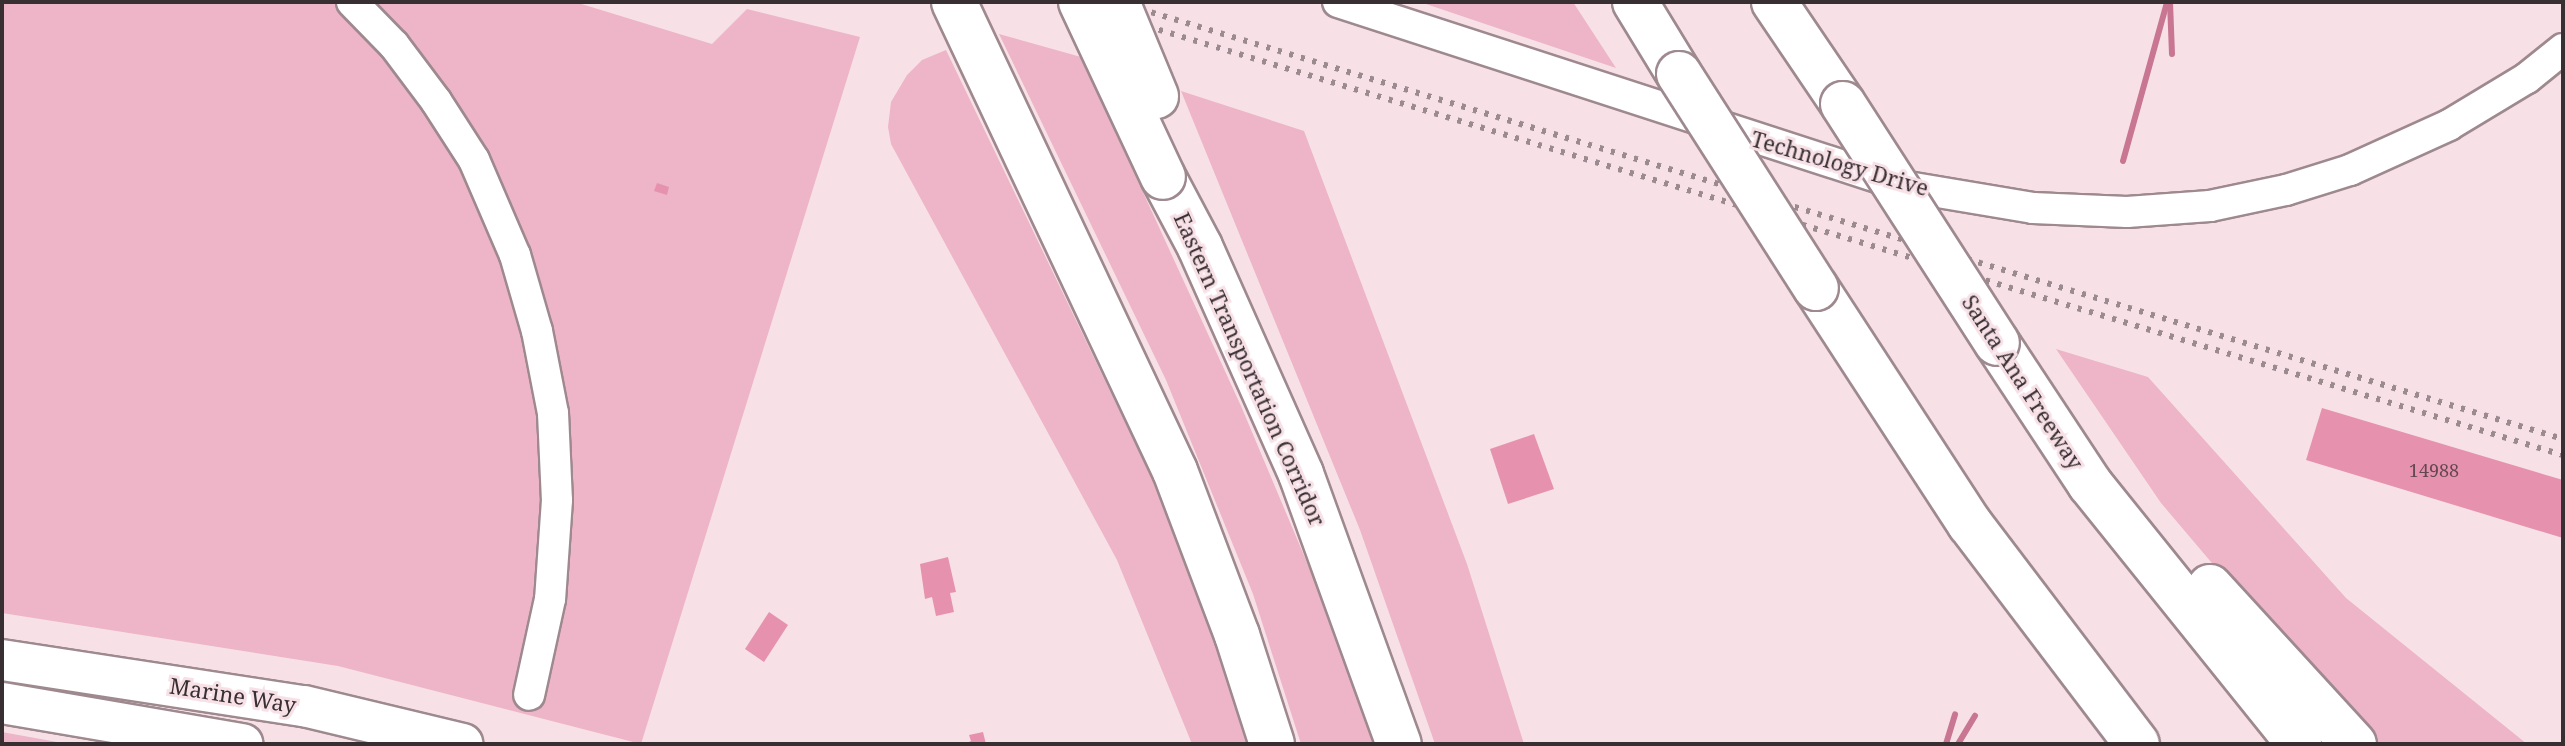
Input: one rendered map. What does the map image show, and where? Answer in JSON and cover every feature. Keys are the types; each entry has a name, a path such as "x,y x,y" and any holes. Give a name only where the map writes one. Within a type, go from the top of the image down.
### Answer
{"highway":[{"path":"954,2 1175,471 1237,635 1272,744"},
{"path":"1081,2 1176,177"},
{"path":"1117,2 1176,177"},
{"path":"1635,2 1970,524 2137,744"},
{"name":"Santa Ana Freeway","path":"1774,2 2090,484 2299,744"},
{"name":"Eastern Transportation Corridor","path":"1176,177 1200,247 1301,474 1399,744"},
{"path":"2039,406 2113,466 2235,617 2354,744"}],"main road":[{"name":"Marine Way","path":"2,660 304,706 462,744"},
{"name":"Marine Way","path":"2,703 243,744"}],"street":[{"path":"352,2 394,45 436,101 474,160 515,255 537,331 553,413 557,500 550,599 529,695"},
{"name":"Technology Drive","path":"1338,2 1908,187 2033,208 2127,212 2210,206 2286,190 2350,170 2449,125 2527,78 2563,49"}],"shaded area":[{"path":"2,2 575,2 712,44 747,9 860,37 641,744 338,666 2,613"},
{"path":"1420,2 1573,2 1616,68"},
{"path":"999,34 1081,57 1241,406 1335,629 1373,744 1301,744 1253,594 1166,380"},
{"path":"946,50 1149,472 1193,578 1248,744 1192,744 1117,560 891,144 888,127 891,102 907,75 922,60"},
{"path":"1181,91 1304,131 1467,564 1524,744 1435,744 1360,530"},
{"path":"2056,349 2148,377 2346,598 2527,744 2379,744 2290,655 2161,503"},
{"path":"2,732 68,744 2,744"}],"building":[{"path":"657,183 669,187 667,195 654,191"},
{"path":"2322,408 2563,480 2563,538 2306,460"},
{"path":"1534,434 1554,489 1508,504 1490,449"},
{"path":"948,557 956,592 950,593 954,612 936,616 932,597 925,599 920,564"},
{"path":"769,612 788,625 764,662 745,649"},
{"path":"983,732 986,744 964,744 971,741 969,735"}],"waterway":[{"path":"2123,161 2167,2"},
{"path":"2170,2 2172,54"},
{"path":"1946,744 1955,714"},
{"path":"1958,744 1975,716"}],"railway":[{"path":"1067,2 2563,455"},
{"path":"1117,2 2563,439"}]}
